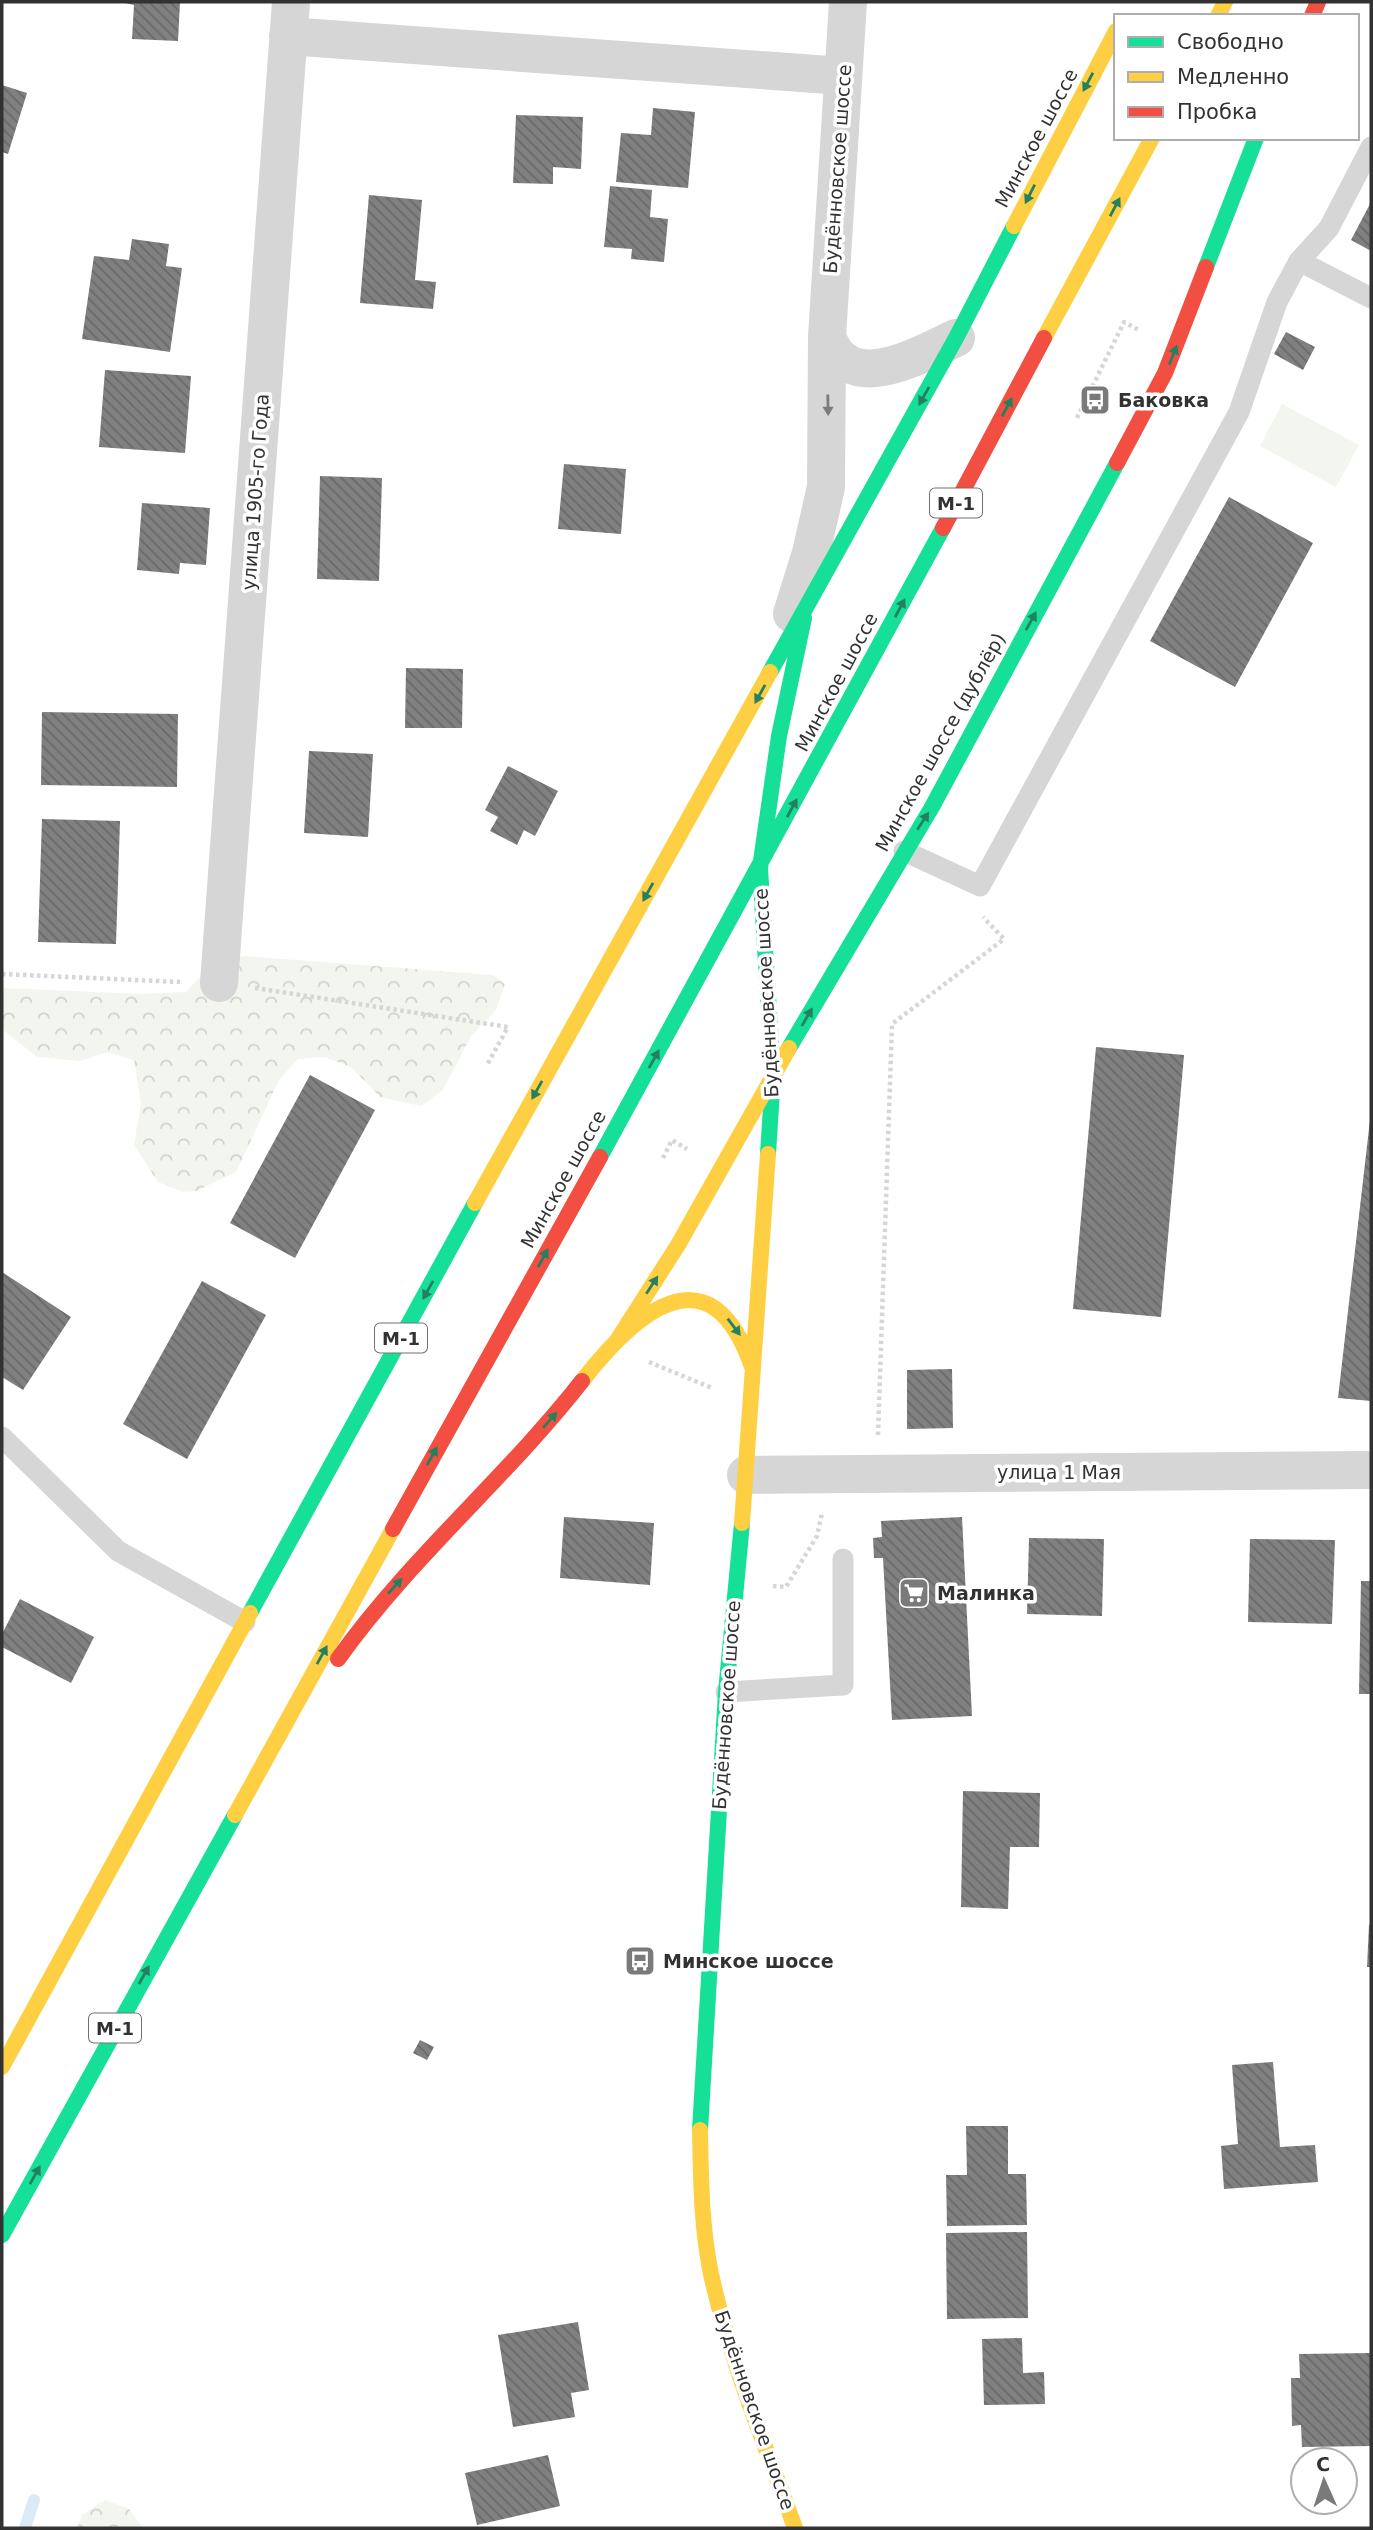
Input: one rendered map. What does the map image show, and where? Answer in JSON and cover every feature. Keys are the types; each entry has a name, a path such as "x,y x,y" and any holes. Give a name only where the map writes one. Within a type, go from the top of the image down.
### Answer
{"main road":[{"name":"Минское шоссе","path":"2,2067 541,1082 956,338 1114,35"},
{"name":"Минское шоссе","path":"2,2235 760,869 1151,140"},
{"name":"Минское шоссе (дублёр)","path":"616,1342 678,1245 773,1075 932,807 1166,373 1255,140"},
{"path":"760,869 779,736 805,613"},
{"name":"Будённовское шоссе","path":"760,869 773,1075 746,1475 726,1692 699,2111 702,2215 711,2273 729,2345 796,2528"},
{"path":"229,1822 364,1620 551,1419 616,1342 646,1315 668,1304 688,1300 709,1304 739,1331 753,1373"}],"street":[{"name":"Будённовское шоссе","path":"776,665 811,553 826,487 827,337 848,2"},
{"path":"289,19 843,76"},
{"name":"улица 1905-го Года","path":"219,983 289,19"},
{"path":"827,337 833,354 846,363 872,369 900,364 956,338"},
{"name":"улица 1 Мая","path":"746,1475 1371,1470"}],"lane":[{"path":"904,851 980,886 1239,412 1277,302 1299,261 1329,228 1371,147"},
{"path":"1299,261 1371,298"},
{"path":"2,1437 118,1551 246,1622"},
{"path":"726,1692 844,1685 844,1559"}],"path":[{"path":"1077,418 1124,322 1147,333"},
{"path":"878,1436 892,1024 1004,940 979,911"},
{"path":"2,974 219,983 508,1027 487,1065"},
{"path":"645,1361 722,1392"},
{"path":"765,1585 786,1587 817,1536 824,1502"}],"green space":[{"path":"1282,404 1359,445 1336,487 1260,446"},
{"path":"245,956 493,975 505,984 496,1010 471,1036 443,1090 421,1106 380,1097 351,1067 325,1057 298,1059 279,1080 236,1172 196,1191 183,1192 158,1182 134,1145 141,1104 134,1060 107,1052 80,1061 37,1057 2,1029 2,988 142,994 186,992 215,961"},
{"path":"105,2500 129,2509 143,2528 77,2528 82,2515"}],"building":[{"path":"121,2 180,2 178,41 132,39 134,5"},
{"path":"2,85 27,93 8,154 2,152"},
{"path":"653,108 695,112 688,188 616,182 621,133 651,135"},
{"path":"516,115 583,117 581,169 553,167 553,184 513,183"},
{"path":"610,186 652,190 650,217 668,219 664,262 631,259 632,249 604,247"},
{"path":"369,195 422,200 415,280 436,282 433,309 360,303"},
{"path":"1371,202 1371,251 1351,240"},
{"path":"132,239 169,244 166,266 182,268 170,352 82,339 94,256 129,260"},
{"path":"1286,332 1315,347 1303,370 1274,354"},
{"path":"105,370 191,376 185,453 99,447"},
{"path":"564,464 626,469 621,534 558,529"},
{"path":"320,476 382,478 379,581 317,579"},
{"path":"1229,497 1313,543 1235,687 1150,641"},
{"path":"142,503 210,508 206,565 180,563 179,574 137,570"},
{"path":"406,668 463,669 462,728 405,728"},
{"path":"42,712 178,714 177,787 41,785"},
{"path":"309,751 373,754 368,837 304,833"},
{"path":"508,766 558,791 535,836 524,830 517,845 490,831 498,817 485,810"},
{"path":"42,819 120,821 116,944 38,942"},
{"path":"1096,1047 1184,1055 1161,1317 1073,1309"},
{"path":"310,1075 375,1110 295,1258 230,1223"},
{"path":"1371,1120 1371,1401 1338,1398"},
{"path":"2,1272 71,1317 23,1390 2,1377"},
{"path":"202,1281 266,1315 187,1459 123,1424"},
{"path":"952,1369 953,1428 907,1429 907,1370"},
{"path":"564,1517 654,1523 650,1585 560,1578"},
{"path":"962,1517 972,1716 892,1720 883,1558 874,1558 873,1538 882,1537 881,1521"},
{"path":"1029,1538 1104,1539 1102,1616 1027,1614"},
{"path":"1250,1539 1335,1540 1332,1624 1248,1622"},
{"path":"1361,1581 1371,1581 1371,1694 1359,1694"},
{"path":"20,1599 94,1637 71,1683 2,1647 2,1634"},
{"path":"963,1791 1040,1793 1039,1847 1010,1847 1008,1909 961,1907"},
{"path":"1369,1925 1371,1967 1367,1967"},
{"path":"420,2040 434,2047 427,2060 413,2053"},
{"path":"1273,2062 1280,2147 1315,2145 1318,2182 1224,2189 1221,2146 1238,2144 1232,2065"},
{"path":"966,2126 1008,2126 1008,2174 1026,2174 1027,2225 947,2226 946,2175 967,2175"},
{"path":"1027,2232 1028,2318 947,2319 946,2233"},
{"path":"578,2322 589,2390 571,2393 575,2417 513,2427 498,2335"},
{"path":"1022,2338 1023,2373 1044,2372 1045,2404 984,2405 982,2339"},
{"path":"1371,2353 1371,2446 1302,2446 1301,2425 1292,2426 1291,2378 1300,2378 1299,2354"},
{"path":"548,2455 560,2506 477,2525 465,2473"}],"waterway":[{"path":"25,2528 34,2500"}],"traffic: fast":[{"path":"1206,267 1255,140"},
{"path":"770,672 956,338 1014,226"},
{"path":"789,1048 932,807 1117,463"},
{"path":"600,1157 943,528"},
{"path":"768,1154 773,1075 760,868 779,736 804,618"},
{"path":"250,1613 475,1203"},
{"path":"700,2130 726,1692 742,1523"},
{"path":"2,2235 235,1815"}],"traffic: slow":[{"path":"1219,14 1225,2"},
{"path":"1014,226 1114,35"},
{"path":"1044,338 1151,140"},
{"path":"475,1203 770,672"},
{"path":"616,1342 678,1245 789,1048"},
{"path":"742,1523 768,1154"},
{"path":"582,1381 625,1333 648,1315 671,1303 694,1300 715,1309 735,1330 752,1367"},
{"path":"235,1815 393,1529"},
{"path":"2,2067 250,1613"},
{"path":"700,2130 703,2220 711,2274 738,2370 795,2528"}],"traffic: jam":[{"path":"1313,14 1318,2"},
{"path":"1117,463 1165,373 1206,267"},
{"path":"943,528 1044,338"},
{"path":"393,1529 600,1157"},
{"path":"338,1659 396,1587 553,1417 582,1381"}],"place":[{"name":"Баковка","path":"1095,400"},
{"name":"Малинка","path":"914,1593"},
{"name":"Минское шоссе","path":"640,1961"}]}
